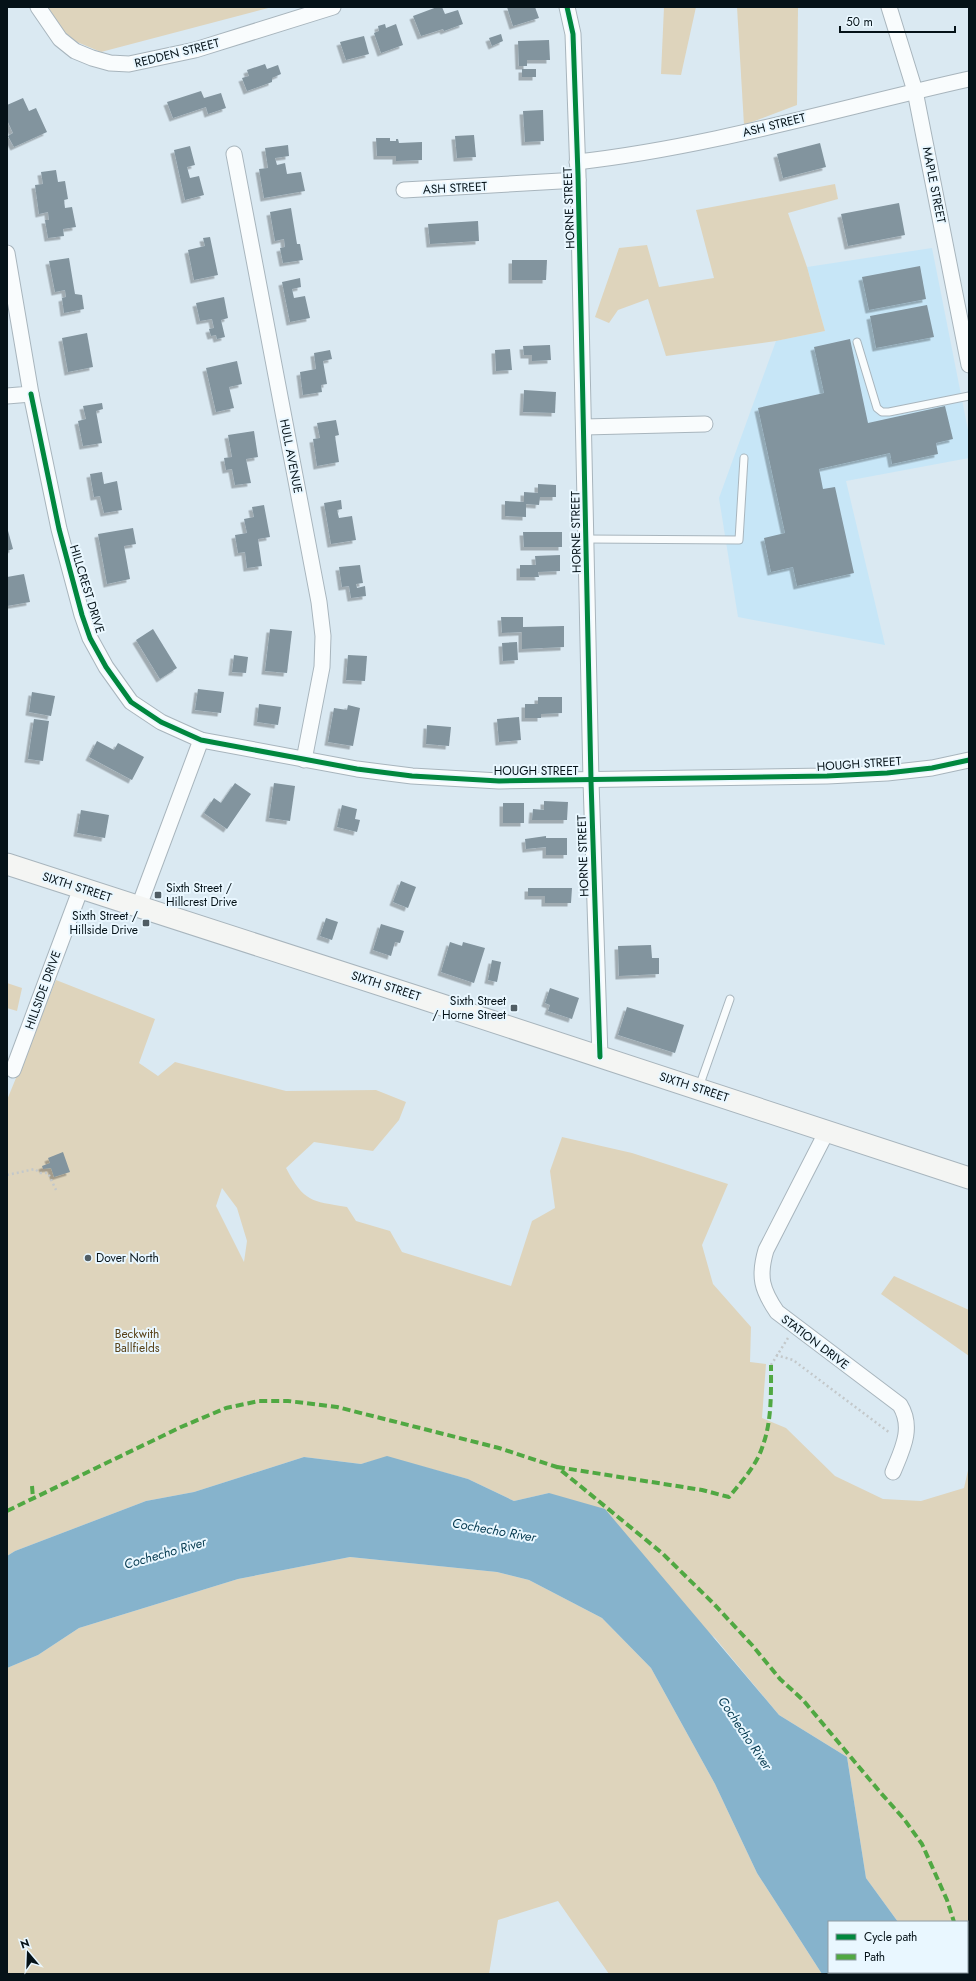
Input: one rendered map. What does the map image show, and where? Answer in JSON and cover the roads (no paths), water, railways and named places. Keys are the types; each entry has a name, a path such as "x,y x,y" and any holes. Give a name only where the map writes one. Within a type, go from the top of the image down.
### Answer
{"main road":[{"name":"SIXTH STREET","path":"7,864 969,1178"}],"street":[{"name":"REDDEN STREET","path":"38,7 60,39 75,50 92,58 110,63 129,64 195,50 333,7"},
{"name":"HORNE STREET","path":"567,7 573,34 578,180 591,781 600,1057"},
{"name":"MAPLE STREET","path":"889,7 915,91 969,365"},
{"name":"ASH STREET","path":"577,162 624,157 711,140 969,79"},
{"name":"HULL AVENUE","path":"234,154 319,602 323,636 322,667 304,760"},
{"name":"ASH STREET","path":"404,190 578,180"},
{"name":"HILLCREST DRIVE","path":"7,253 31,394 59,529 82,615 90,638 106,666 131,702 161,722 201,740"},
{"path":"7,396 31,394"},
{"path":"584,427 705,424"},
{"name":"HOUGH STREET","path":"201,740 357,769 435,777 499,781 591,781 827,776 887,773 932,768 969,760"},
{"path":"139,906 201,740"},
{"name":"HILLSIDE DRIVE","path":"13,1070 81,888"},
{"name":"STATION DRIVE","path":"827,1131 766,1250 763,1261 762,1283 767,1297 777,1312 796,1328 900,1405 906,1415 906,1442 893,1472"}],"lane":[{"path":"857,342 877,408 882,412 889,412 969,396"},
{"path":"586,539 739,540 744,458"},
{"path":"698,1089 730,999"}],"water":[{"name":"Cochecho River","path":"387,1456 468,1479 514,1501 549,1493 605,1509 779,1715 847,1757 866,1878 897,1921 828,1921 828,1973 937,1974 822,1974 757,1873 715,1784 651,1668 602,1618 529,1580 497,1572 350,1557 238,1579 79,1628 38,1655 7,1668 7,1556 15,1551 146,1501 194,1492 304,1457 361,1464"}],"place":[{"name":"Sixth Street / Hillcrest Drive","path":"158,895"},
{"name":"Sixth Street / Hillside Drive","path":"146,923"},
{"name":"Sixth Street / Horne Street","path":"514,1008"},
{"name":"Dover North","path":"88,1258"}],"park label":[{"name":"Beckwith Ballfields","path":"137,1341"}]}
